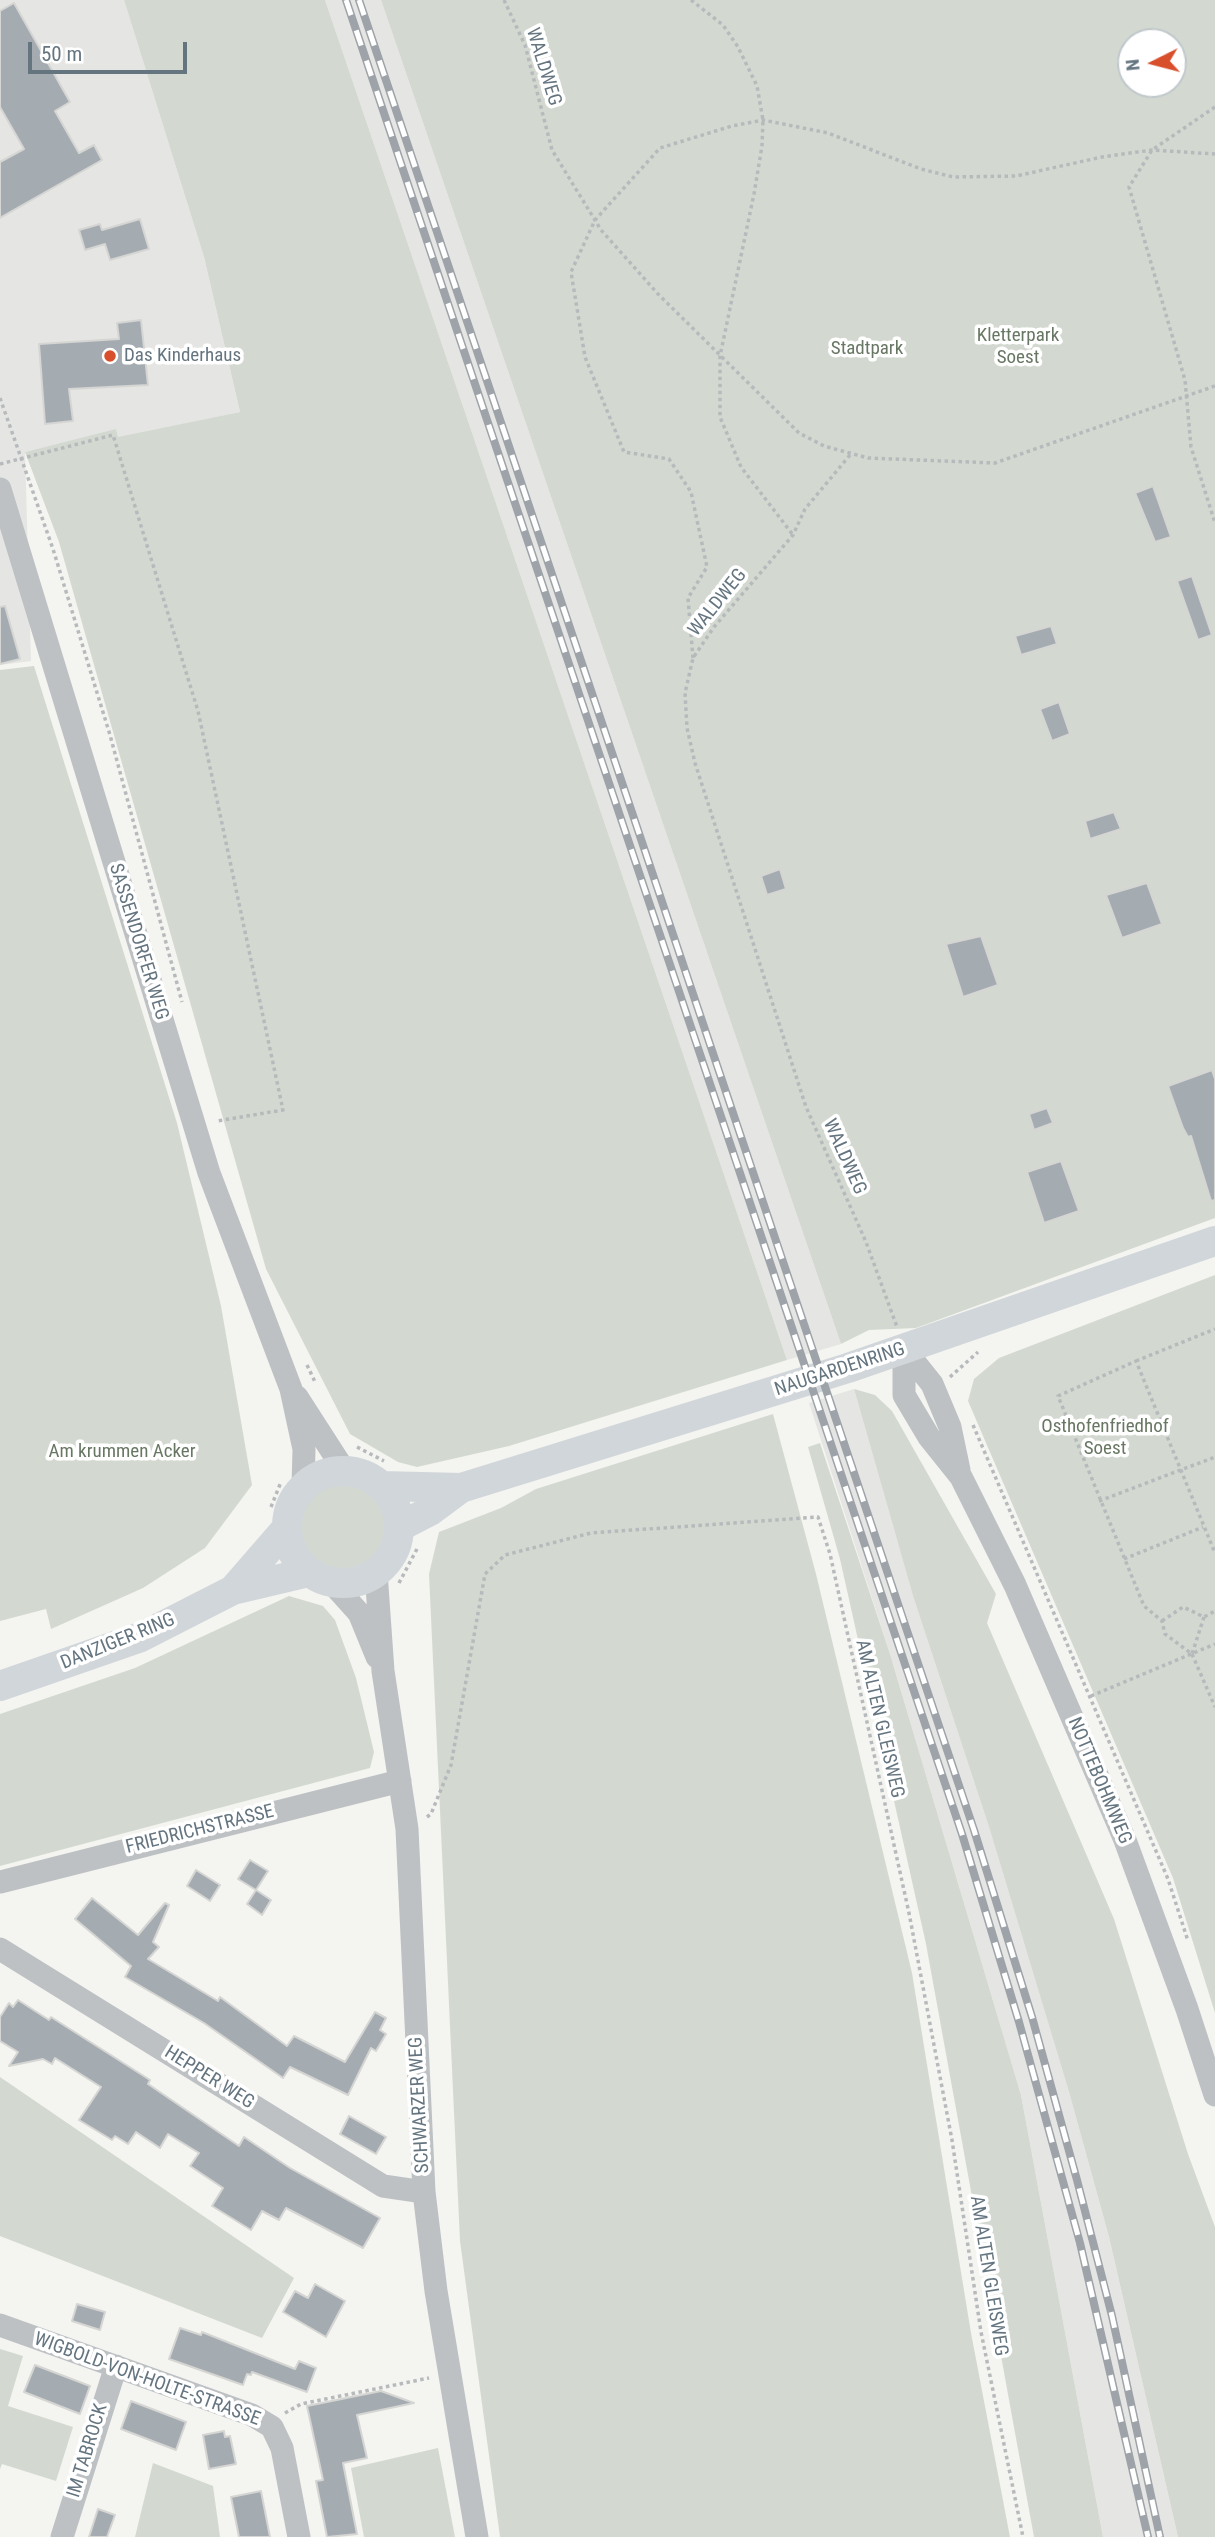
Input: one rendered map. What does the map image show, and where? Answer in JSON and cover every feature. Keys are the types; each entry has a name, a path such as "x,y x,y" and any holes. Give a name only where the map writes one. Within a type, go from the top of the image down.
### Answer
{"main road":[{"name":"NAUGARDENRING","path":"399,1527 430,1511 461,1488 848,1368 901,1340 1215,1241"},
{"path":"344,1470 364,1475 382,1486 394,1504 399,1527 396,1544 388,1560 376,1572 355,1582 321,1578 293,1553 286,1529 290,1506 303,1486 323,1474 344,1470"},
{"name":"NAUGARDENRING","path":"382,1486 461,1488"},
{"name":"DANZIGER RING","path":"233,1590 286,1529"},
{"name":"DANZIGER RING","path":"0,1686 131,1641 233,1590 321,1578"}],"street":[{"name":"SASSENDORFER WEG","path":"0,489 208,1173 291,1389 304,1449 303,1486"},
{"name":"NOTTEBOHMWEG","path":"901,1340 904,1395 929,1437 961,1477 1010,1573 1125,1840 1188,2009 1215,2095"},
{"name":"SASSENDORFER WEG","path":"291,1389 344,1470"},
{"name":"SCHWARZER WEG","path":"376,1572 383,1671 407,1829 424,2192 449,2374 477,2537"},
{"name":"SCHWARZER WEG","path":"321,1578 359,1613 383,1671"},
{"name":"FRIEDRICHSTRASSE","path":"0,1882 400,1781"},
{"name":"HEPPER WEG","path":"0,1949 383,2186 424,2192"},
{"name":"WIGBOLD-VON-HOLTE-STRASSE","path":"0,2325 251,2415 277,2437"},
{"name":"IM TABROCK","path":"62,2537 116,2366"},
{"path":"277,2437 299,2537"}],"path":[{"name":"WALDWEG","path":"504,0 525,45 552,150 596,220 658,294 799,433 850,455 925,462 995,463 1186,399 1215,386"},
{"path":"691,0 723,25 738,47 757,86 763,120 762,146 754,194 720,356 720,417 741,467 793,535"},
{"path":"1215,107 1152,150 1129,187 1185,380 1191,447 1215,523"},
{"path":"693,658 688,598 707,567 691,492 669,459 624,452 585,357 571,272 596,220 660,148 732,126 763,120 828,133 921,169 953,177 1016,176 1102,157 1152,150 1215,154"},
{"path":"0,398 53,549 110,735 182,1003"},
{"path":"0,464 113,435 198,711 283,1110 215,1122 218,1133"},
{"name":"WALDWEG","path":"850,455 805,509 793,535 714,627 693,658 685,692 687,727 695,763 806,1107 866,1242 901,1340"},
{"path":"1215,1329 1058,1396 1144,1606 1162,1621 1166,1634 1192,1654 1215,1707"},
{"path":"1136,1361 1215,1553"},
{"path":"1099,1501 1215,1457"},
{"name":"AM ALTEN GLEISWEG","path":"407,1829 431,1814 451,1765 485,1574 505,1555 591,1533 818,1517 830,1554 909,1913 952,2140 981,2332 1023,2537"},
{"path":"1124,1559 1203,1527"},
{"path":"1162,1621 1183,1607 1204,1617"},
{"path":"1192,1654 1204,1617 1215,1612"},
{"path":"1066,1705 1215,1644"},
{"path":"277,2437 288,2409 300,2404 449,2374"}],"shaded area":[{"path":"0,0 124,0 204,257 240,412 118,438 116,430 25,452 31,661 0,665"},
{"path":"325,0 381,0 841,1344 787,1360"},
{"path":"854,1389 913,1596 989,1827 1069,2092 1109,2237 1178,2537 1103,2537 1021,2095 890,1654 809,1403"}],"green space":[{"path":"124,0 325,0 787,1360 509,1446 417,1467 398,1462 350,1434 266,1269 59,542 25,452 116,429 118,437 240,412 204,257"},
{"name":"Stadtpark","path":"381,0 1215,0 1215,1218 916,1328 869,1330 841,1344"},
{"name":"Am krummen Acker","path":"34,666 177,1123 221,1306 252,1485 205,1548 143,1588 51,1629 46,1609 0,1621 0,670"},
{"name":"Osthofenfriedhof Soest","path":"1215,1275 1215,2013 1173,1878 968,1401 974,1379 999,1358"},
{"path":"854,1389 875,1395 892,1411 996,1594 987,1623 1114,1919 1188,2154 1215,2227 1215,2537 1178,2537 1109,2237 1069,2092 989,1827 913,1596"},
{"path":"773,1414 816,1574 912,1973 971,2333 1010,2537 500,2537 460,2241 429,1574 439,1532 501,1508 536,1489"},
{"path":"820,1443 890,1654 1021,2095 1103,2537 1034,2537 926,1944 840,1559 808,1447"},
{"path":"344,1480 362,1484 376,1494 386,1508 390,1526 386,1544 376,1558 362,1568 344,1572 326,1568 312,1558 302,1544 298,1526 302,1508 312,1494 326,1484"},
{"path":"289,1596 323,1606 335,1620 356,1678 374,1752 370,1768 0,1866 0,1714 135,1668"},
{"path":"0,2077 294,2278 262,2338 0,2236"},
{"path":"0,2349 23,2356 8,2406 73,2427 56,2481 2,2464 0,2469"},
{"path":"438,2448 455,2537 364,2537 351,2468"},
{"path":"153,2463 213,2486 220,2537 135,2537"}],"building":[{"path":"14,3 70,102 55,111 79,153 94,145 102,160 0,218 0,162 24,149 0,107 0,11"},
{"path":"140,219 149,249 110,260 105,244 85,250 79,230 100,224 102,230"},
{"path":"141,320 148,385 69,389 73,421 45,424 39,344 119,339 117,323"},
{"path":"1153,486 1171,537 1155,542 1135,493"},
{"path":"1192,576 1212,635 1198,640 1177,581"},
{"path":"5,606 20,659 0,664 0,607"},
{"path":"1051,626 1057,644 1021,655 1015,636"},
{"path":"1059,702 1070,734 1052,741 1040,709"},
{"path":"1114,812 1121,829 1090,839 1085,821"},
{"path":"780,869 786,889 767,895 761,876"},
{"path":"1147,883 1162,924 1122,938 1106,895"},
{"path":"981,936 998,985 963,997 946,944"},
{"path":"1212,1070 1215,1079 1215,1200 1211,1201 1191,1136 1188,1137 1183,1128 1168,1086"},
{"path":"1047,1108 1053,1123 1034,1130 1029,1114"},
{"path":"1061,1161 1079,1211 1044,1223 1027,1172"},
{"path":"250,1860 268,1871 256,1890 238,1879"},
{"path":"196,1870 220,1885 210,1901 187,1886"},
{"path":"256,1890 271,1900 262,1915 247,1904"},
{"path":"92,1898 138,1935 165,1903 169,1905 153,1942 159,1947 148,1959 218,2001 220,1997 287,2046 294,2036 345,2062 375,2012 386,2018 380,2030 386,2034 376,2051 371,2048 348,2095 290,2067 283,2078 204,2023 125,1977 131,1966 75,1919"},
{"path":"18,2000 49,2020 51,2017 150,2080 148,2084 239,2146 244,2137 290,2168 380,2218 363,2248 286,2208 279,2220 262,2211 251,2230 212,2206 223,2188 190,2166 199,2153 168,2134 160,2148 136,2132 128,2144 115,2136 112,2140 79,2120 101,2087 55,2058 52,2064 43,2059 9,2066 18,2052 0,2041 0,2017 9,2003 13,2007"},
{"path":"349,2116 386,2137 376,2154 340,2134"},
{"path":"315,2284 345,2301 326,2337 283,2312 295,2291 308,2298"},
{"path":"77,2304 105,2312 100,2330 72,2321"},
{"path":"180,2328 201,2335 202,2332 295,2369 299,2361 316,2368 307,2392 252,2372 251,2375 247,2374 243,2385 169,2359"},
{"path":"35,2365 90,2386 80,2414 24,2392"},
{"path":"381,2391 414,2403 357,2415 367,2458 343,2463 357,2534 327,2537 316,2481 323,2480 307,2406"},
{"path":"131,2401 186,2422 176,2450 121,2429"},
{"path":"224,2431 225,2437 230,2436 236,2464 209,2469 203,2435"},
{"path":"261,2491 270,2537 239,2537 231,2497"},
{"path":"98,2509 115,2515 107,2537 89,2537"}],"railway":[{"path":"346,0 962,1834 1019,2022 1080,2243 1148,2537"},
{"path":"359,0 974,1830 1032,2017 1077,2180 1112,2316 1160,2537"}],"place":[{"name":"Das Kinderhaus","path":"110,356"}],"park label":[{"name":"Kletterpark Soest","path":"1018,347"}]}
